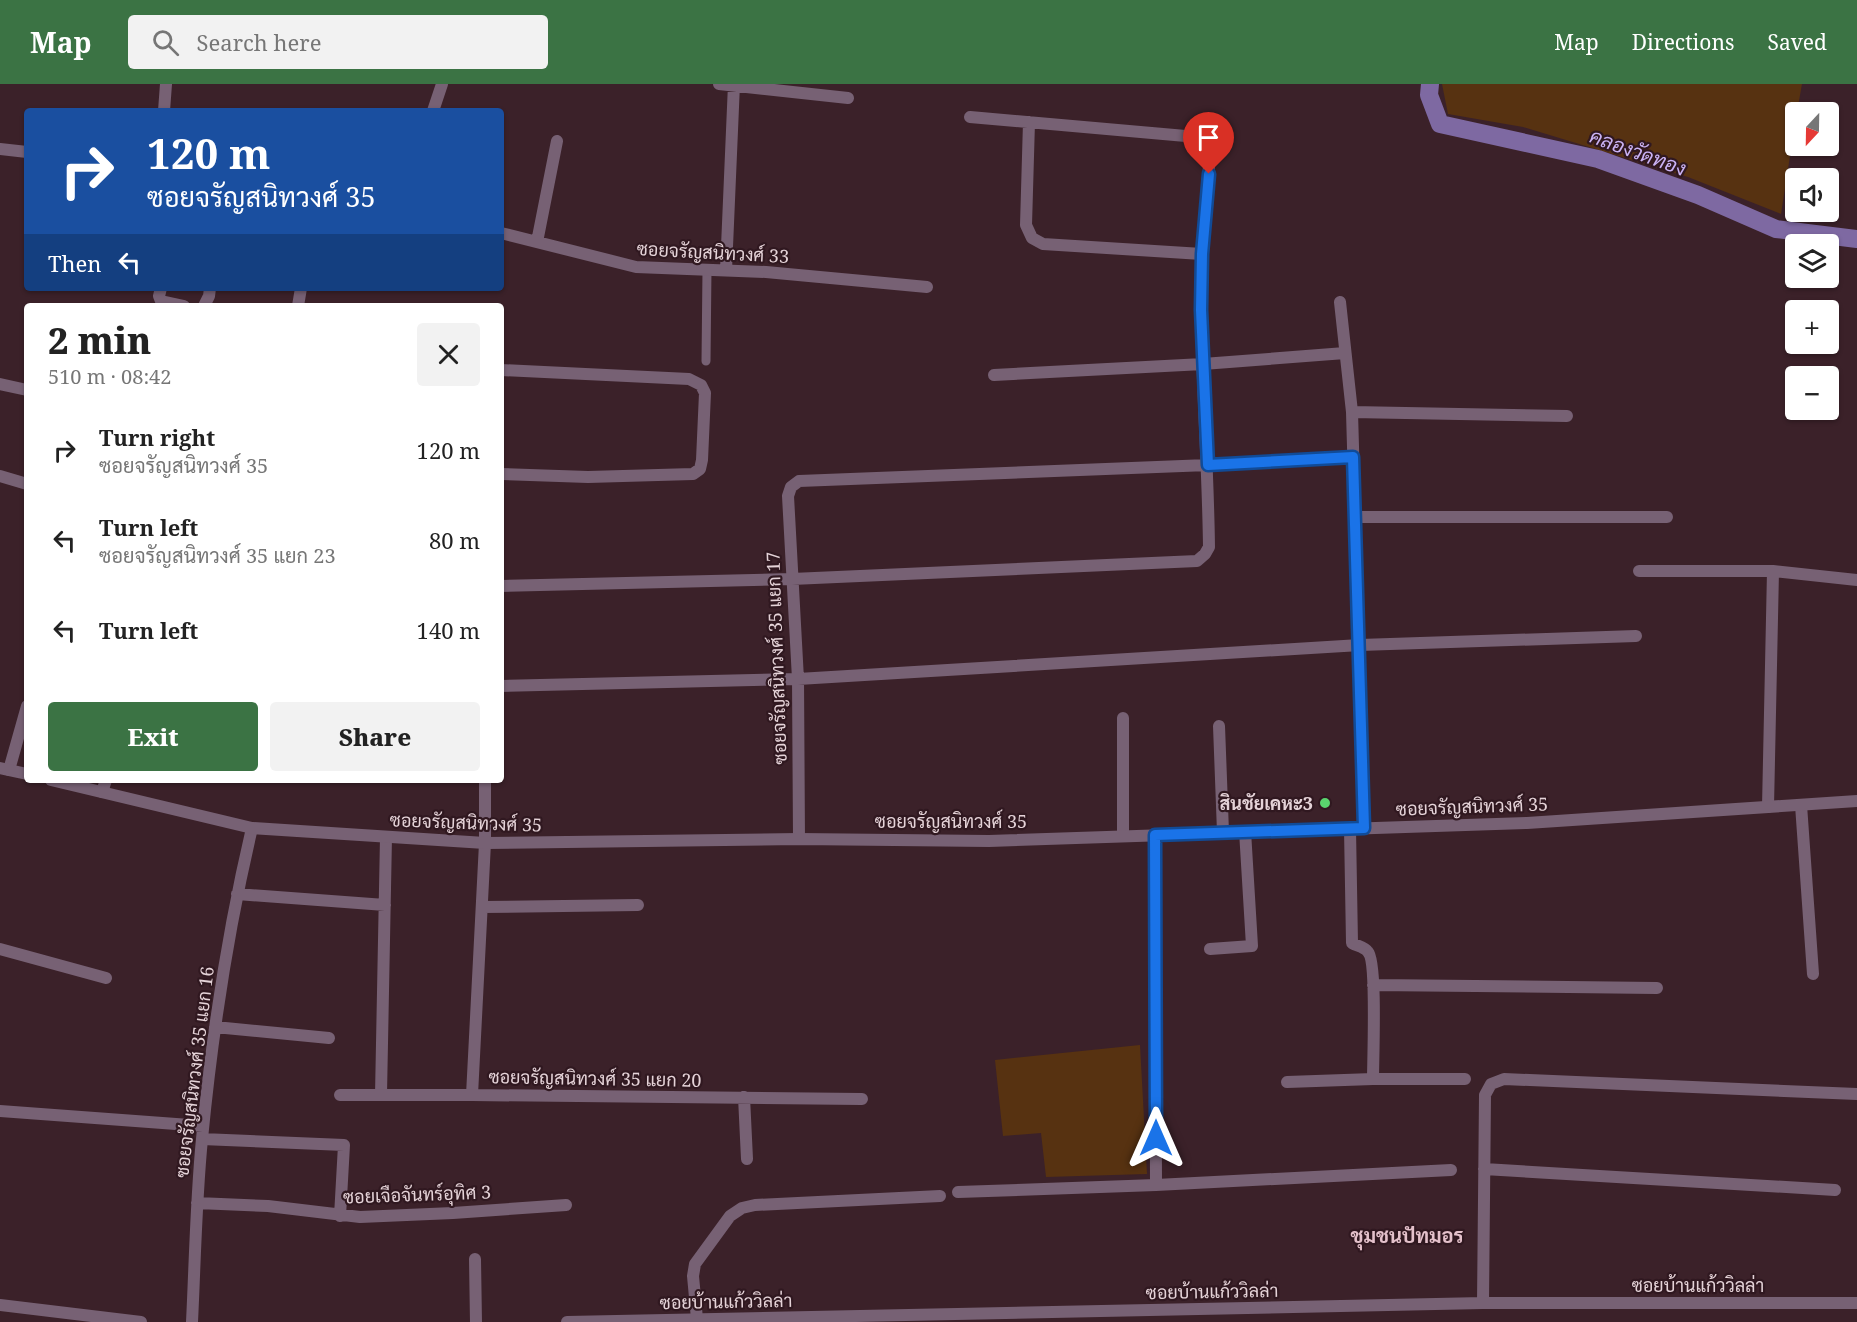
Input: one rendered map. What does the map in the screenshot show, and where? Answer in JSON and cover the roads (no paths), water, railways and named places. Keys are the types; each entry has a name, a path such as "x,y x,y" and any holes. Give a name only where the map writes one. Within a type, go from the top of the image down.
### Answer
{"street":[{"path":"164,108 166,84"},
{"path":"434,108 442,84"},
{"path":"719,84 848,98"},
{"path":"726,270 734,85"},
{"path":"504,586 792,579 1197,561 1205,555 1209,547 1208,465 1201,310 1202,254 1210,154 1208,143 1197,137 970,117"},
{"path":"1029,122 1026,225 1032,238 1042,244 1202,254"},
{"path":"537,242 557,141"},
{"path":"0,148 24,152"},
{"name":"ซอยจรัญสนิทวงศ์ 33","path":"504,234 636,267 766,272 927,287"},
{"path":"160,291 161,302 167,303"},
{"path":"1340,302 1352,412 1364,828"},
{"path":"994,375 1203,364 1345,353"},
{"path":"504,370 689,379 701,385 705,393 702,460 700,469 693,474 588,477 504,474"},
{"path":"0,384 24,389"},
{"path":"1352,412 1567,416"},
{"path":"1208,465 1353,457"},
{"name":"ซอยจรัญสนิทวงศ์ 35 แยก 17","path":"799,839 798,679 788,496 791,487 799,481 1208,465"},
{"path":"0,476 24,483"},
{"path":"1355,518 1667,517"},
{"path":"1768,807 1773,571"},
{"path":"1639,572 1773,571 1857,580"},
{"path":"504,686 798,679 1360,645 1636,636"},
{"path":"24,715 5,769 24,773"},
{"path":"1123,718 1123,836"},
{"path":"1220,726 1223,832"},
{"name":"ซอยจรัญสนิทวงศ์ 35","path":"78,783 104,786 252,828 485,843 799,839 989,841 1527,823 1857,801"},
{"name":"ซอยจรัญสนิทวงศ์ 35 แยก 20","path":"485,783 485,843 472,1095 862,1099"},
{"path":"1801,805 1813,974"},
{"name":"ซอยจรัญสนิทวงศ์ 35 แยก 16","path":"192,1322 203,1126 215,1027 237,894 252,828"},
{"path":"1350,829 1352,943 1370,953 1373,985 1372,1079"},
{"path":"1210,949 1252,946 1245,831"},
{"path":"1155,835 1156,1185"},
{"path":"381,1095 386,837"},
{"path":"237,894 385,905"},
{"path":"482,907 638,904"},
{"path":"0,949 106,978"},
{"path":"1373,985 1658,988"},
{"path":"215,1027 329,1038"},
{"path":"1287,1082 1465,1079"},
{"path":"1483,1303 1485,1095 1491,1084 1504,1079 1857,1094"},
{"path":"340,1095 472,1095"},
{"path":"744,1097 747,1159"},
{"path":"0,1111 203,1126"},
{"path":"202,1139 344,1145 340,1216"},
{"path":"1484,1169 1835,1190"},
{"path":"958,1192 1156,1185 1451,1170"},
{"path":"697,1319 693,1276 695,1264 730,1216 742,1208 755,1205 940,1196"},
{"name":"ซอยเจือจันทร์อุทิศ 3","path":"197,1203 268,1206 340,1216 453,1213 566,1205"},
{"path":"475,1259 476,1322"},
{"name":"ซอยบ้านแก้ววิลล่า","path":"567,1322 1091,1317 1483,1303 1857,1304"},
{"path":"0,1305 141,1322"}],"lane":[{"path":"706,361 707,269"}],"waterway":[{"name":"คลองวัดทอง","path":"1430,84 1429,95 1440,124 1598,159 1698,195 1776,229 1857,239"}],"place":[{"name":"สินชัยเคหะ3","path":"1325,803"}],"district":[{"name":"ชุมชนปัทมอร","path":"1407,1235"}]}
